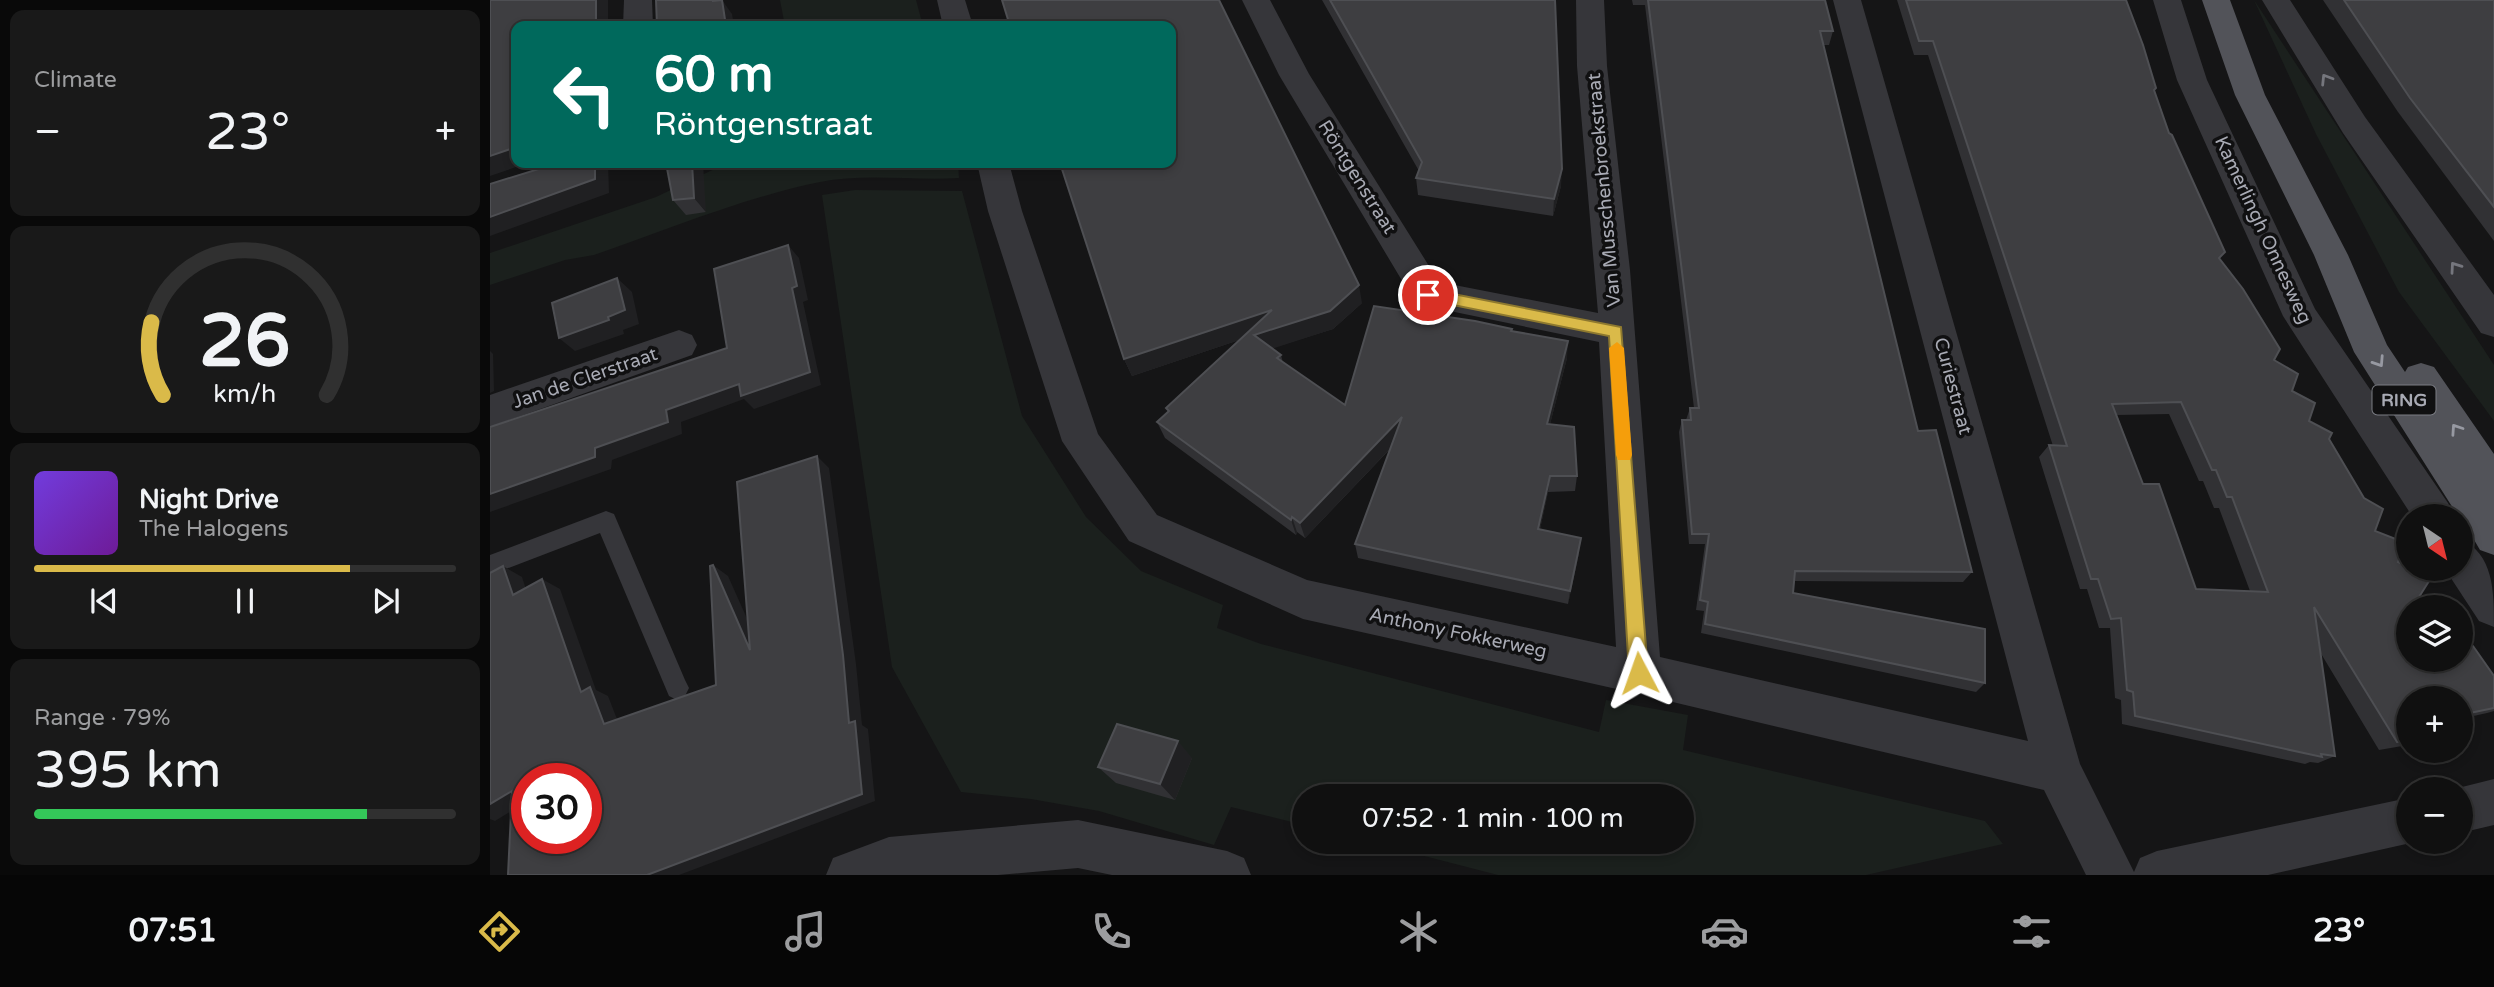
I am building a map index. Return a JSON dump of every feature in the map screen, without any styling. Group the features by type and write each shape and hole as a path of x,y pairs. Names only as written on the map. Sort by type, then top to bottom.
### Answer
{"main road":[{"name":"RING","path":"2216,0 2250,95 2331,255 2372,352 2494,537"},
{"name":"RING","path":"2331,255 2399,346 2494,486"}],"street":[{"path":"638,0 638,21"},
{"path":"951,0 957,21"},
{"name":"Röntgenstraat","path":"1256,0 1294,75 1428,295 1616,331"},
{"name":"Van Musschenbroekstraat","path":"1590,0 1592,66 1613,270 1639,673"},
{"name":"Curiestraat","path":"1847,0 2059,771"},
{"name":"Kamerlingh Onnesweg","path":"2167,0 2192,79 2301,316 2426,504"},
{"path":"2276,0 2354,125 2494,323"},
{"name":"Anthony Fokkerweg","path":"994,168 1005,211 1081,441 1143,528 1303,599 1639,673 2059,771"},
{"name":"Jan de Clerstraat","path":"490,411 679,345"},
{"path":"2473,576 2494,607"},
{"path":"2059,771 2110,875"},
{"path":"2473,807 2494,802"},
{"path":"2157,875 2396,824"},
{"path":"850,875 889,861 1078,844 1227,875"}],"lane":[{"path":"490,565 606,521 677,688"}],"shaded area":[{"path":"780,0 916,0 922,21 784,21"},
{"path":"2254,0 2494,365 2494,421 2399,292 2316,134"},
{"path":"717,168 958,168 959,178 837,179 792,188 735,205 594,255 565,260 490,285 490,253 656,197"},
{"path":"855,190 962,191 1022,416 1086,517 1141,571 1223,605 1217,628 1261,644 1599,732 1606,700 1688,715 1683,750 1985,821 2003,844 1866,875 1498,875 1417,854 1694,854 1694,784 1292,784 1292,822 1231,807 1214,845 1099,811 1031,799 961,792 892,667 822,195"}],"building":[{"path":"490,0 596,0 596,21 511,21 511,149 490,156"},
{"path":"656,0 722,0 725,21 657,21"},
{"path":"1002,0 1219,0 1359,285 1330,311 1254,335 1281,355 1277,358 1345,405 1374,306 1475,321 1512,329 1511,331 1568,341 1547,424 1574,427 1577,476 1550,476 1538,529 1581,538 1570,591 1355,544 1402,417 1300,523 1292,517 1291,520 1157,422 1169,411 1166,408 1272,310 1124,359 1062,168 1176,168 1176,21 1008,21"},
{"path":"1330,0 1555,0 1562,169 1554,199 1416,178 1422,162"},
{"path":"1648,0 1825,0 1833,31 1820,31 1918,431 1936,430 1972,572 1795,571 1793,593 1985,629 1985,683 1705,624 1708,602 1700,600 1709,534 1692,534 1682,420 1691,420 1690,408 1699,408"},
{"path":"1906,0 2126,0 2143,45 2156,88 2154,90 2169,133 2225,252 2219,258 2243,289 2280,349 2274,360 2298,374 2292,391 2315,403 2309,421 2332,433 2329,439 2364,498 2383,509 2375,531 2396,539 2396,581 2429,581 2420,595 2396,595 2396,672 2473,672 2473,646 2494,676 2494,708 2473,712 2473,686 2396,686 2396,740 2314,607 2335,756 2321,754 2322,757 2135,716 2133,692 2127,690 2121,618 2111,619 2098,579 2091,579 2049,445 2067,446 1933,41 1919,41","holes":["2181,402 2212,470 2216,470 2227,497 2232,497 2268,592 2196,589 2159,484 2143,484 2112,404"]},
{"path":"2344,0 2494,0 2494,207 2410,98"},
{"path":"542,168 595,168 595,179 490,217 490,184"},
{"path":"667,168 692,168 694,198 673,200"},
{"path":"788,245 797,286 792,288 810,372 741,396 739,384 666,410 668,422 595,448 595,457 490,494 490,427 727,348 714,269"},
{"path":"617,278 625,310 608,317 609,320 559,338 552,303"},
{"path":"817,456 843,655 849,723 855,721 862,794 647,875 508,875 511,812 511,854 602,854 602,763 511,763 511,792 490,804 490,573 503,566 513,595 542,579 581,692 590,687 604,724 716,685 710,566 713,565 750,650 737,482"},
{"path":"1117,724 1178,741 1160,784 1098,767"}],"slow traffic":[{"path":"1617,348 1624,455"}],"route":[{"path":"1428,295 1616,331 1639,673"}]}
